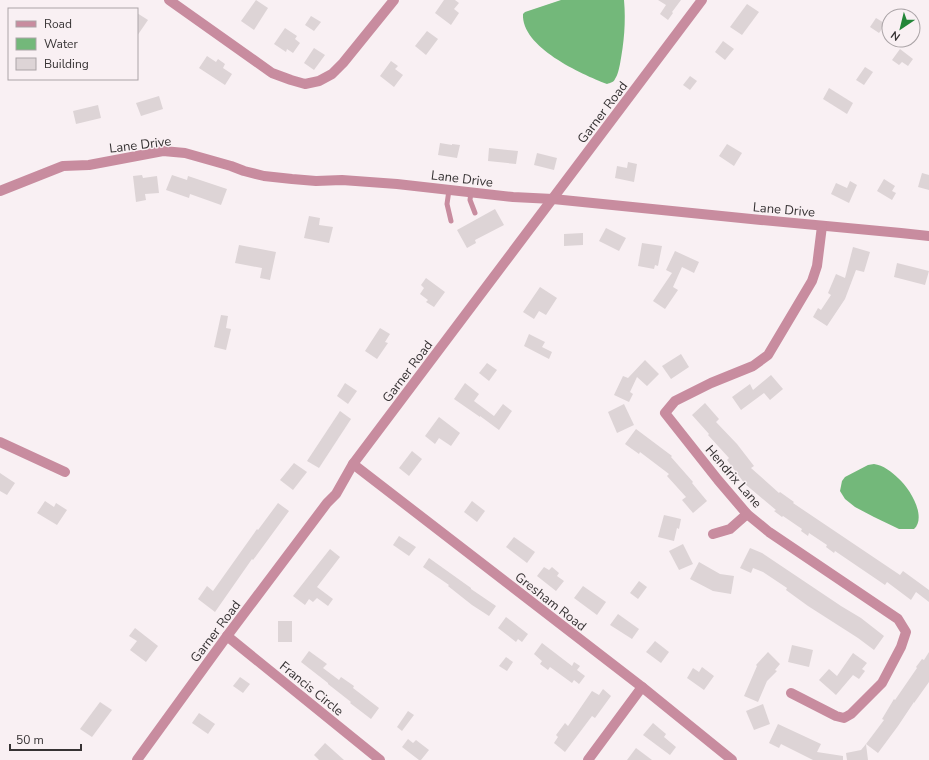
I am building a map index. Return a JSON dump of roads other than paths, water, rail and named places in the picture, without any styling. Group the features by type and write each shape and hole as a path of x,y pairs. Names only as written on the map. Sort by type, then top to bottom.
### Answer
{"street":[{"path":"169,0 272,73 305,84 319,81 332,74 343,63 394,0"},
{"name":"Garner Road","path":"137,760 227,636 322,510 336,494 353,464 702,0"},
{"name":"Lane Drive","path":"0,191 63,166 89,164 163,151 185,153 264,176 316,181 342,180 397,184 514,197 553,199 822,226 901,232 929,236"},
{"name":"Hendrix Lane","path":"791,693 836,716 844,718 851,714 882,683 901,647 906,632 898,619 769,532 747,514 665,413 675,401 710,383 754,366 768,355 812,281 817,266 822,226"},
{"path":"0,442 64,472"},
{"name":"Gresham Road","path":"353,464 642,687 732,760"},
{"path":"713,534 730,529 747,514"},
{"name":"Francis Circle","path":"227,636 380,760"},
{"path":"588,760 642,687"}],"lane":[{"path":"449,190 447,204 451,221"},
{"path":"471,192 470,200 475,212"}],"water":[{"path":"561,0 624,0 625,24 623,48 618,72 613,82 607,84 554,58 532,37 525,26 523,14 525,12"},
{"path":"874,464 884,467 893,473 912,495 919,517 918,524 914,529 899,529 874,517 855,507 845,499 840,491 842,481 845,477 868,465"}]}
